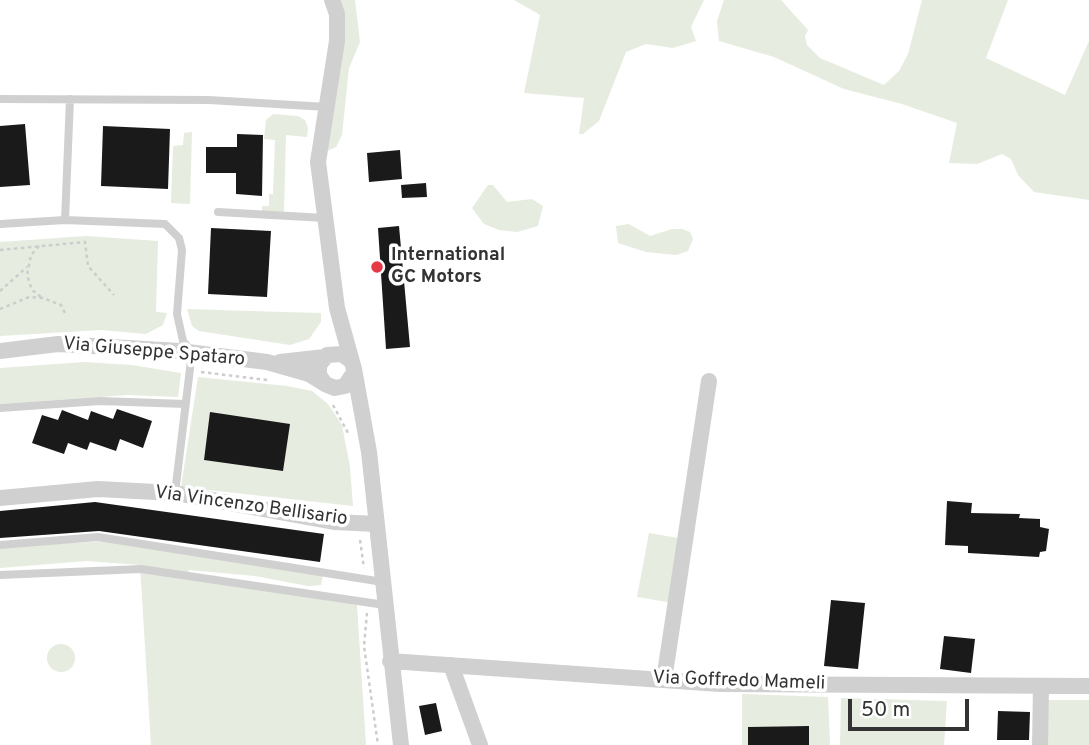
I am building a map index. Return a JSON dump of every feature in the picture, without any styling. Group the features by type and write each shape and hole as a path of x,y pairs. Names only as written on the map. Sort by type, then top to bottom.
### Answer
{"street":[{"path":"332,0 337,14 337,41 318,162 337,309 364,429 401,745"},
{"path":"337,309 326,356 319,370 328,391 352,409 364,429"},
{"name":"Via Giuseppe Spataro","path":"0,351 58,344 192,352 267,362 309,374 328,391"},
{"path":"326,356 342,354 352,367"},
{"name":"Via Giuseppe Spataro","path":"267,362 326,356"},
{"path":"328,391 345,386 352,367"},
{"path":"664,680 709,381"},
{"name":"Via Vincenzo Bellisario","path":"0,498 98,489 175,493 334,522 377,524"},
{"name":"Via Goffredo Mameli","path":"390,661 720,684 1089,686"},
{"path":"451,665 480,745"},
{"path":"1040,745 1041,686"}],"lane":[{"path":"0,99 209,100 327,107"},
{"path":"65,220 70,99"},
{"path":"218,212 325,218"},
{"path":"0,225 65,220 165,224 171,227 182,250 177,314 183,341 192,352 175,493"},
{"path":"0,408 100,401 185,404"},
{"path":"0,545 98,537 383,582"},
{"path":"0,575 141,569 385,605"}],"path":[{"path":"0,250 85,242 88,266 114,295"},
{"path":"0,291 27,267 39,246"},
{"path":"27,267 28,282 43,298"},
{"path":"1,308 29,298 43,298 55,301 66,315"},
{"path":"203,373 274,380"},
{"path":"328,391 343,419 349,439"},
{"path":"361,547 365,579"},
{"path":"368,602 364,646 378,745"}],"shaded area":[{"path":"337,0 355,0 360,42 349,68 342,135 336,147 327,151"},
{"path":"514,0 704,0 691,27 696,41 673,48 646,44 626,52 599,121 583,134 579,134 584,98 524,93 540,15"},
{"path":"724,0 781,0 808,30 805,36 807,45 820,58 884,85 899,71 908,54 922,0 1008,0 986,58 1065,95 1089,41 1089,200 1034,192 1018,175 1011,159 1002,154 977,164 949,163 957,123 902,104 844,89 774,57 719,41 717,21"},
{"path":"273,114 298,116 305,120 308,128 307,137 286,135 284,212 262,211 262,206 269,206 269,194 273,194 275,140 264,139 266,120"},
{"path":"192,132 190,204 171,203 173,146 183,145 184,133"},
{"path":"488,185 493,185 507,202 532,199 543,206 538,226 517,232 499,230 484,224 472,208"},
{"path":"629,224 650,236 672,229 682,229 690,232 693,239 688,251 676,255 646,252 618,243 616,226"},
{"path":"86,236 158,241 156,312 167,313 163,325 146,334 101,330 0,336 0,242"},
{"path":"187,309 321,313 321,322 309,339 290,345 199,331 192,326"},
{"path":"84,362 132,365 181,373 178,397 128,395 0,404 0,368"},
{"path":"198,377 312,391 328,404 342,425 350,467 353,506 181,487"},
{"path":"649,533 684,539 673,603 637,597"},
{"path":"108,541 323,575 321,585 308,586 255,576 189,570 186,577 357,605 366,745 151,745 140,565 87,561 0,568 0,547"},
{"path":"61,644 71,648 75,658 71,668 61,672 51,668 47,658 51,648"},
{"path":"742,694 828,697 830,745 809,745 808,726 749,727 748,745 742,745"},
{"path":"841,698 947,701 944,745 840,745"},
{"path":"1046,700 1089,700 1089,745 1046,745"}],"building":[{"path":"25,124 30,185 0,187 0,126"},
{"path":"103,126 170,129 168,189 101,186"},
{"path":"237,134 263,135 262,196 236,194 236,173 206,173 206,147 237,147"},
{"path":"400,150 402,179 369,182 367,153"},
{"path":"426,183 427,197 402,198 401,185"},
{"path":"399,226 410,347 386,349 378,228"},
{"path":"211,228 271,231 267,297 208,294"},
{"path":"117,409 152,421 143,448 120,439 116,451 90,442 87,450 68,443 64,454 32,443 42,415 58,420 62,410 88,420 91,411 113,419"},
{"path":"210,412 290,424 283,471 204,460"},
{"path":"947,501 972,503 971,513 1020,514 1019,518 1040,519 1040,527 1049,529 1046,551 1040,552 1039,557 968,553 968,546 945,545"},
{"path":"95,502 324,534 320,562 99,531 0,538 0,511"},
{"path":"831,600 865,603 858,669 824,666"},
{"path":"944,636 975,639 971,673 940,669"},
{"path":"436,703 442,731 425,735 419,706"},
{"path":"998,711 1030,712 1029,740 997,740"},
{"path":"809,726 809,745 748,745 748,727"}],"place":[{"name":"International GC Motors","path":"377,267"}]}
